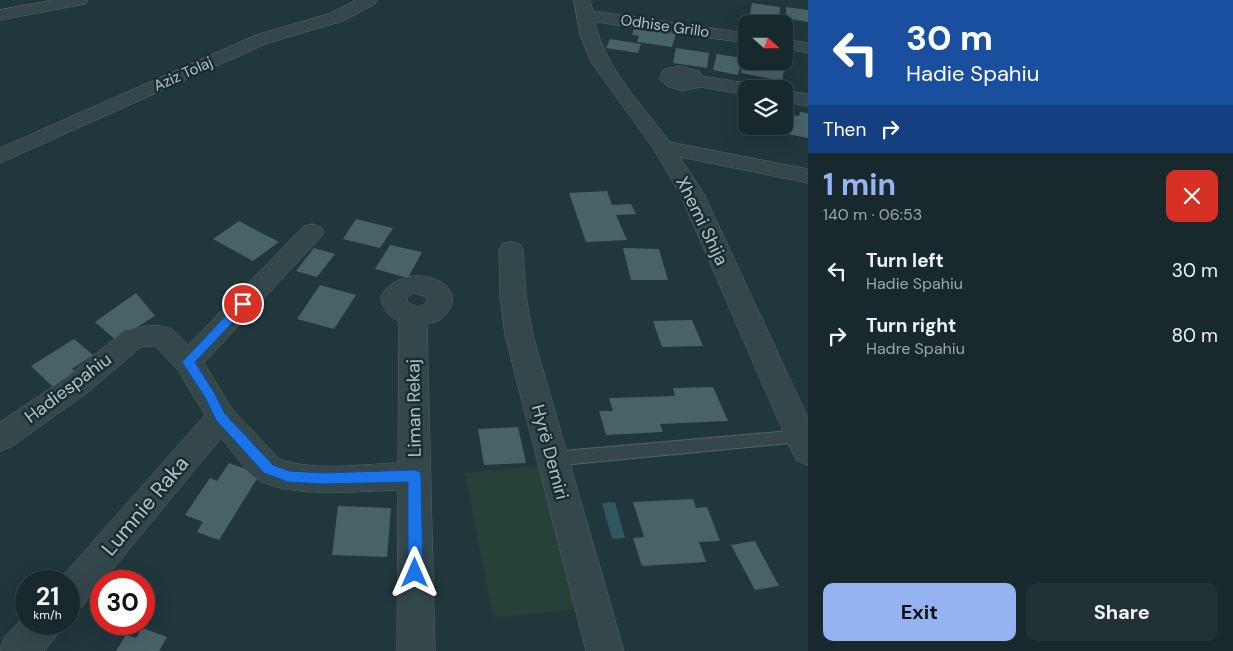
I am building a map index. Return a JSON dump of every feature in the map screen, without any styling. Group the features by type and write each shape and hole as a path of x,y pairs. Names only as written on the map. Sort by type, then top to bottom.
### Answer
{"street":[{"path":"2,15 80,0"},
{"name":"Aziz Tolaj","path":"0,156 262,39 337,17 369,0"},
{"name":"Odhise Grillo","path":"583,7 738,36"},
{"name":"Xhemi Shija","path":"583,7 589,35 600,62 663,146 692,194 804,444"},
{"path":"793,46 808,48"},
{"path":"696,81 738,88"},
{"path":"793,98 808,100"},
{"path":"663,146 808,176"},
{"path":"312,232 188,362 211,397 221,417 268,469 288,476 323,479 415,476"},
{"name":"Hyrë Demiri","path":"511,250 519,335 605,651"},
{"name":"Liman Rekaj","path":"413,316 416,651"},
{"name":"Hadiespahiu","path":"0,438 77,385 134,338 161,336 188,362"},
{"name":"Lumnie Raka","path":"80,582 221,417"},
{"path":"18,651 33,635"}],"lane":[{"path":"552,460 804,444"}],"green space":[{"path":"538,466 576,609 493,618 465,473"}],"water":[{"path":"615,502 625,538 612,539 602,503"}],"building":[{"path":"752,3 780,7 779,15 750,14"},
{"path":"786,7 808,10 808,22 793,19 793,15 786,15"},
{"path":"634,28 676,34 672,47 637,42 639,36 632,35"},
{"path":"610,39 641,44 638,53 606,48"},
{"path":"676,48 709,53 707,68 673,63"},
{"path":"717,54 738,57 738,75 713,70"},
{"path":"742,70 784,70 782,80 741,73"},
{"path":"800,112 808,113 808,138 792,135 793,115 799,116"},
{"path":"607,191 612,205 631,204 636,214 616,215 627,240 586,242 569,193"},
{"path":"356,219 393,228 380,248 343,239"},
{"path":"239,221 279,242 253,261 213,239"},
{"path":"390,245 422,252 408,278 375,269"},
{"path":"314,248 335,254 317,277 296,271"},
{"path":"623,248 659,249 668,280 631,280"},
{"path":"320,285 356,295 334,329 297,319"},
{"path":"136,293 155,316 116,340 95,322"},
{"path":"692,320 703,346 662,347 653,321"},
{"path":"74,339 93,355 72,369 77,373 54,388 31,366"},
{"path":"713,387 728,421 660,424 663,432 606,435 599,411 613,411 609,398 675,396 673,388"},
{"path":"518,427 526,463 484,465 478,429"},
{"path":"229,463 260,474 219,540 197,532 203,522 185,515 210,478 217,481"},
{"path":"693,499 696,508 707,507 720,541 699,542 706,562 642,566 633,538 644,537 633,502"},
{"path":"338,506 391,508 387,557 332,555"},
{"path":"755,541 779,586 755,590 731,545"},
{"path":"155,633 167,637 159,651 116,651 126,635 136,638 138,635 155,635"}],"route":[{"path":"243,304 188,362 211,397 221,417 268,469 288,476 323,479 415,476 415,573"}]}
